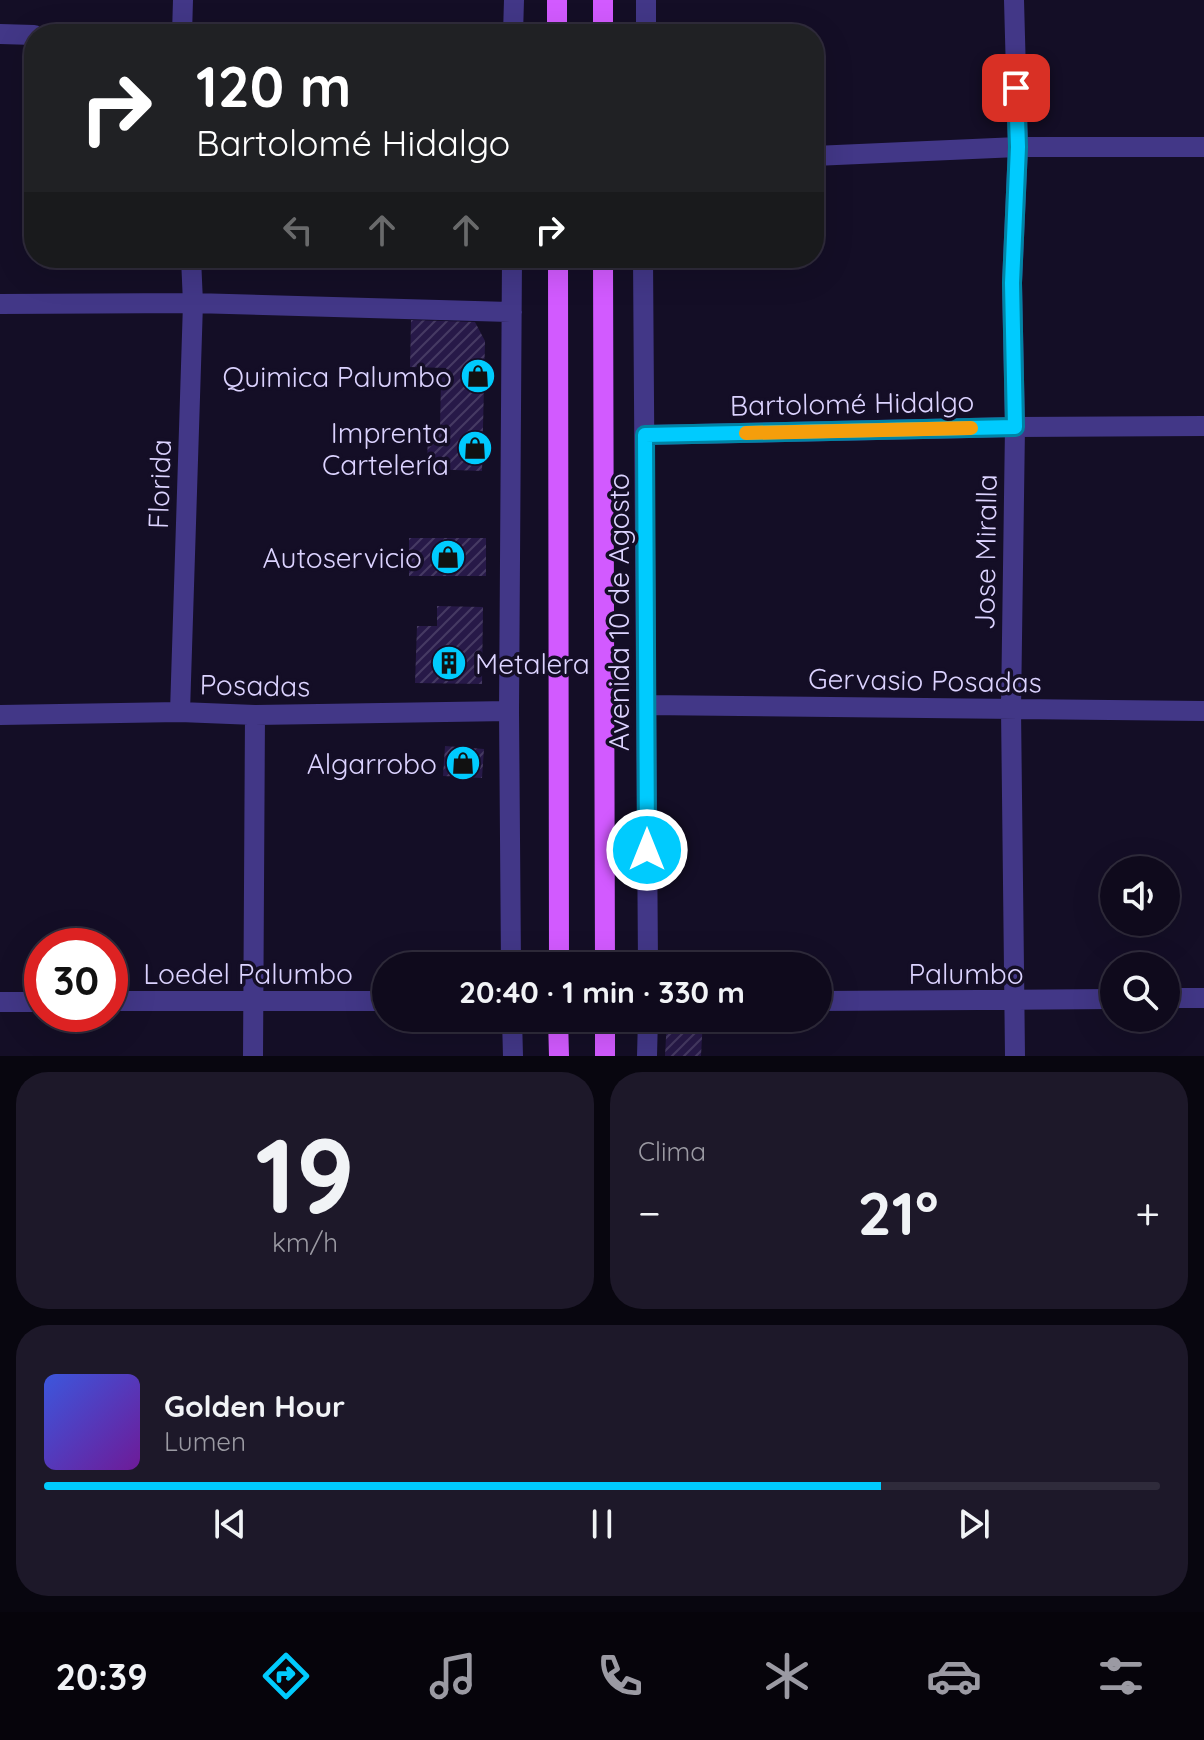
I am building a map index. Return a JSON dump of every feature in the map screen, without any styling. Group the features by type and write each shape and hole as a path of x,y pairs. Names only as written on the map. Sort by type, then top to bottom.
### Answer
{"main road":[{"path":"557,0 557,24"},
{"path":"603,0 603,24"},
{"path":"558,268 559,952"},
{"path":"603,268 605,952"},
{"path":"558,1032 559,1056"},
{"path":"605,1032 605,1056"}],"street":[{"path":"182,24 183,0"},
{"path":"513,24 514,0"},
{"path":"646,0 646,24"},
{"name":"Jose Miralla","path":"1014,0 1018,147 1012,283 1015,427 1011,709 1015,1056"},
{"path":"0,34 24,35"},
{"path":"824,156 1018,147 1204,147"},
{"name":"Florida","path":"180,712 193,303 191,268"},
{"path":"511,952 512,268"},
{"name":"Avenida 10 de Agosto","path":"643,268 648,952"},
{"path":"0,304 193,303 512,312"},
{"name":"Bartolomé Hidalgo","path":"645,435 1204,426"},
{"name":"Gervasio Posadas","path":"646,705 1204,711"},
{"name":"Posadas","path":"0,715 509,711"},
{"path":"253,1056 255,715"},
{"path":"1180,998 1204,998"},
{"name":"Palumbo","path":"832,1001 1100,999"},
{"name":"Loedel Palumbo","path":"128,1001 372,1001"},
{"path":"0,1002 24,1002"},
{"path":"512,1032 513,1056"},
{"path":"647,1056 648,1032"}],"building":[{"path":"411,320 475,322 485,341 482,471 427,469 428,426 440,427 441,378 447,375 446,368 410,367"},
{"name":"Autoservicio","path":"409,538 486,538 486,576 409,576"},
{"path":"437,606 483,607 482,684 415,683 417,626 437,626"},
{"name":"Algarrobo","path":"445,746 484,749 482,778 443,776"},
{"path":"666,1032 702,1032 701,1056 665,1056"}],"slow traffic":[{"path":"746,433 971,428"}],"place":[{"name":"Quimica Palumbo","path":"478,376"},
{"name":"Imprenta Cartelería","path":"475,448"},
{"name":"Autoservicio","path":"448,557"},
{"name":"Metalera","path":"449,663"},
{"name":"Algarrobo","path":"463,763"}],"route":[{"path":"647,850 645,435 1015,427 1012,283 1018,147 1016,88"}]}
